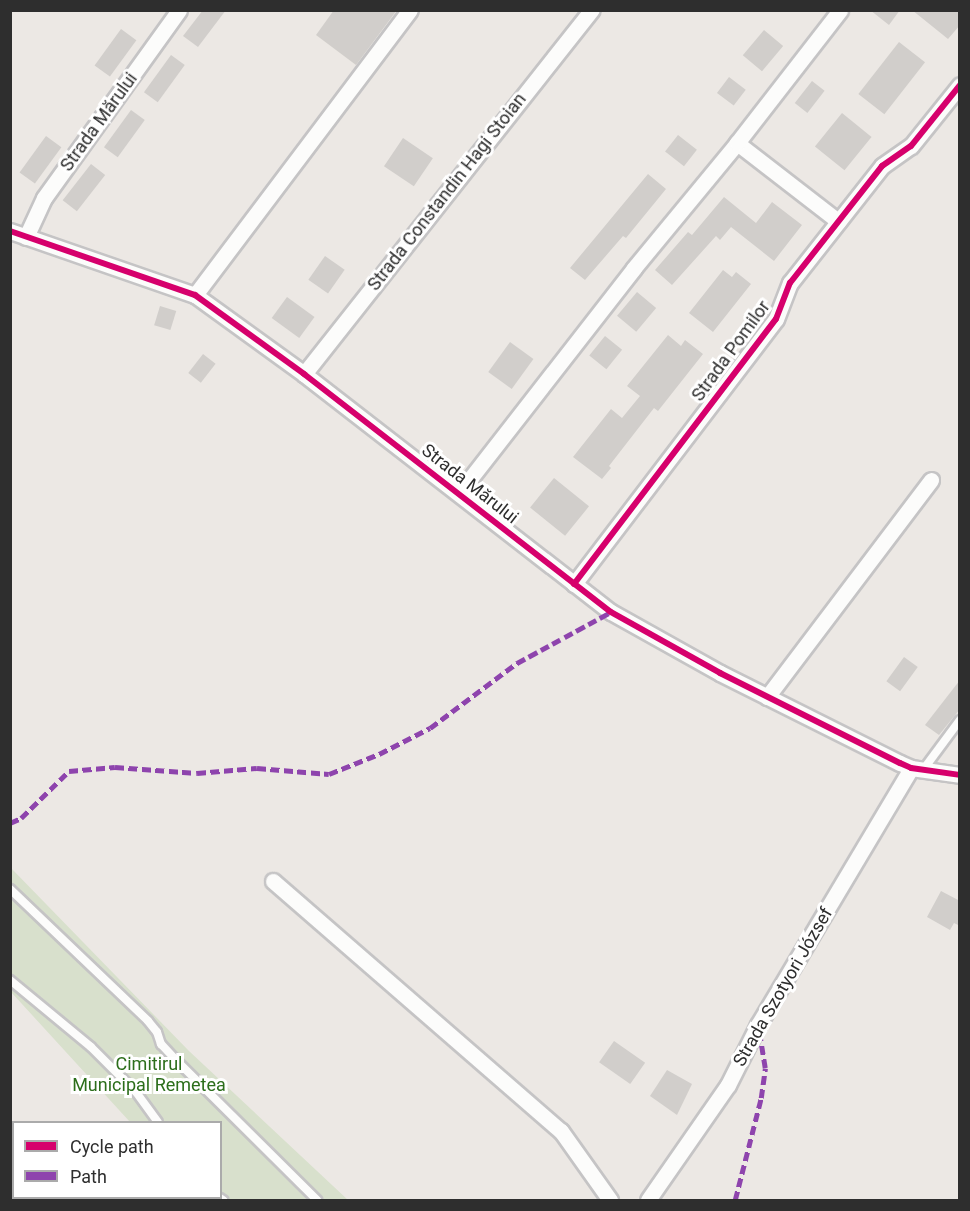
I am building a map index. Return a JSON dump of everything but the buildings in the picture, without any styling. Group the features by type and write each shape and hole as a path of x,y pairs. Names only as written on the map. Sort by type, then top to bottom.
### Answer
{"street":[{"name":"Strada Mărului","path":"26,237 44,198 179,10"},
{"path":"195,295 410,10"},
{"name":"Strada Constandin Hagi Stoian","path":"304,374 591,10"},
{"path":"459,494 634,268 737,143 840,10"},
{"name":"Strada Pomilor","path":"574,585 776,319 790,283 882,166 911,146 960,85"},
{"path":"737,143 838,221"},
{"name":"Strada Mărului","path":"10,231 195,295 304,374 611,612 767,697 917,769"},
{"path":"767,697 931,480"},
{"path":"917,769 960,775"},
{"name":"Strada Szotyori József","path":"648,1200 728,1084 758,1026 917,769"},
{"path":"273,881 561,1131 576,1156 610,1200"}],"lane":[{"path":"917,769 960,720"},
{"path":"10,889 148,1021 168,1051 317,1200"},
{"path":"10,980 106,1062 136,1092 157,1121"}],"green space":[{"name":"Cimitirul Municipal Remetea","path":"11,868 189,1051 348,1200 126,1200 222,1199 222,1121 129,1121 11,992"}],"marked path":[{"path":"10,823 21,818 69,771 115,767 197,773 257,768 329,774 379,754 430,728 517,663 611,612"},
{"path":"735,1200 761,1098 765,1068 758,1025"}],"cycle path":[{"path":"574,584 776,319 790,283 882,166 911,146 960,85"},
{"path":"10,231 195,295 304,374 611,612 720,673 900,763 911,768 960,775"}]}
